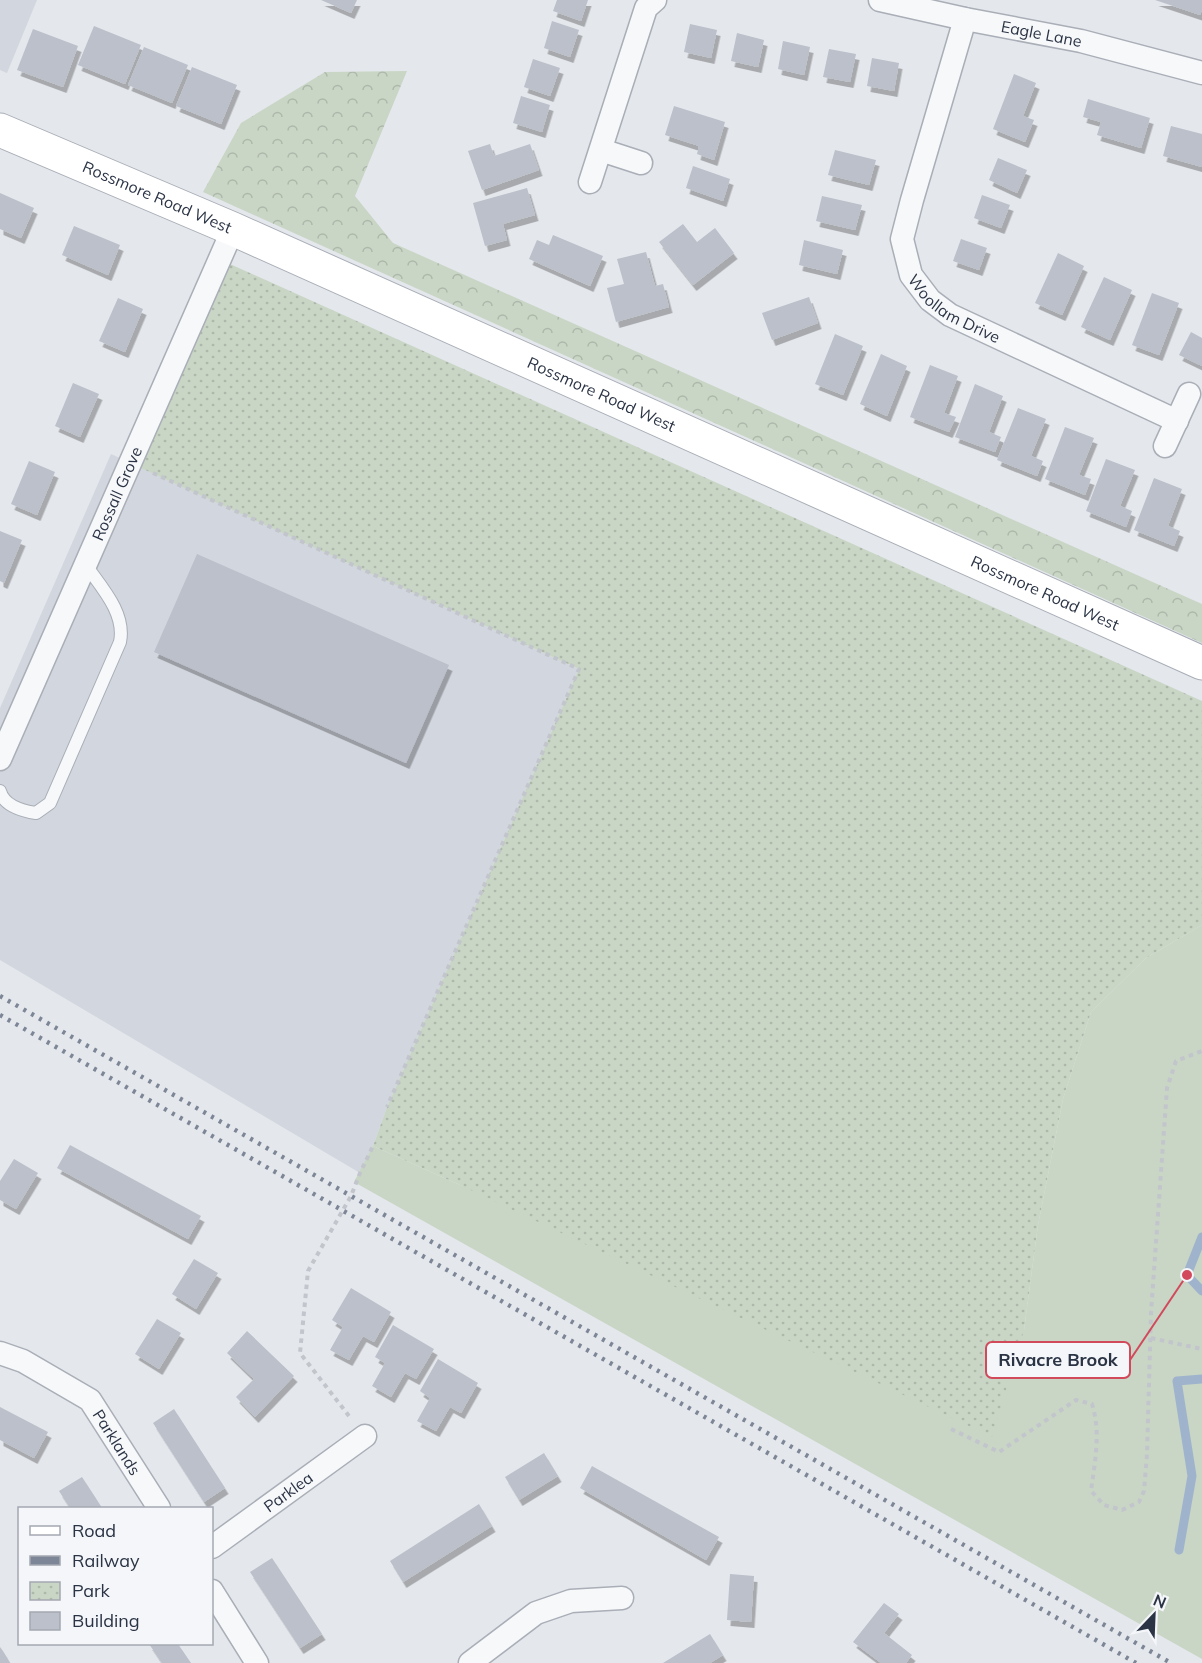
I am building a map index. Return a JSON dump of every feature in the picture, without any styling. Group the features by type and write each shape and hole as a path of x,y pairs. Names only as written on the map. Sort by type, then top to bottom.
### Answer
{"main road":[{"name":"Rossmore Road West","path":"0,130 233,229 1202,663"}],"street":[{"path":"590,182 646,8 656,0"},
{"name":"Eagle Lane","path":"880,0 1081,41 1202,73"},
{"name":"Woollam Drive","path":"965,19 902,239 912,275 930,300 950,315 1177,421"},
{"path":"600,150 641,163"},
{"name":"Rossall Grove","path":"0,759 233,229"},
{"path":"1165,446 1190,394"},
{"name":"Parklands","path":"0,1353 24,1361 90,1400 158,1507"},
{"name":"Parklea","path":"213,1546 364,1436"},
{"path":"213,1593 256,1663"},
{"path":"470,1663 536,1613 571,1600 622,1598"}],"lane":[{"path":"0,791 1,796 12,806 25,811 36,813 50,803 120,642 122,631 120,618 85,564"}],"path":[{"path":"130,463 579,669 387,1107"},
{"path":"951,1429 999,1452 1076,1400 1092,1404 1098,1439 1091,1491 1104,1505 1122,1510 1139,1502 1144,1491 1148,1454 1151,1338 1167,1088 1176,1061 1202,1051"},
{"path":"364,1436 300,1353 308,1271 351,1196 373,1146"},
{"path":"1151,1338 1202,1348"}],"shaded area":[{"path":"0,0 37,0 7,73 0,70"},
{"path":"111,454 579,669 360,1173 0,960 0,708"}],"green space":[{"path":"407,71 355,196 393,243 1202,604 1202,643 203,192 241,123 325,72"},
{"path":"221,260 1202,701 1202,925 1146,958 1091,1012 1063,1099 1038,1225 1024,1330 992,1437 373,1146 387,1107 579,669 130,463"},
{"path":"1202,925 1202,1659 354,1182 373,1146 460,1185 1024,1330 1038,1225 1063,1099 1091,1012 1146,958"}],"building":[{"path":"321,0 357,0 351,13"},
{"path":"557,0 588,0 581,21 553,11"},
{"path":"1155,0 1202,0 1202,10 1200,15"},
{"path":"552,21 579,30 570,57 544,48"},
{"path":"690,24 717,30 711,58 684,52"},
{"path":"94,26 141,45 125,84 78,65"},
{"path":"33,29 78,46 63,87 17,70"},
{"path":"737,33 764,40 758,67 731,61"},
{"path":"783,41 810,47 804,75 778,69"},
{"path":"144,47 188,65 172,103 128,85"},
{"path":"829,49 856,54 850,82 823,77"},
{"path":"872,58 899,63 894,91 867,86"},
{"path":"533,59 560,68 550,96 524,87"},
{"path":"192,67 237,85 221,124 176,106"},
{"path":"1014,74 1036,83 1023,116 1034,120 1025,142 993,129"},
{"path":"521,96 550,105 542,132 513,123"},
{"path":"1088,99 1150,118 1141,148 1097,135 1101,122 1083,117"},
{"path":"674,106 725,122 714,160 697,154 699,146 665,135"},
{"path":"1171,126 1202,134 1202,167 1163,156"},
{"path":"490,144 494,156 530,144 539,170 482,190 468,151"},
{"path":"835,150 876,160 869,185 828,175"},
{"path":"998,158 1027,170 1017,193 989,180"},
{"path":"693,166 730,179 723,201 686,188"},
{"path":"527,188 535,215 503,224 507,240 485,246 473,203"},
{"path":"0,193 34,208 21,238 0,229"},
{"path":"982,195 1010,205 1001,228 974,218"},
{"path":"822,196 862,205 855,230 816,221"},
{"path":"683,224 697,242 715,228 734,253 693,285 659,242"},
{"path":"74,226 120,245 108,275 62,255"},
{"path":"553,235 603,256 590,286 529,259 537,240 549,245"},
{"path":"961,239 987,248 979,270 953,261"},
{"path":"804,240 843,250 837,274 799,265"},
{"path":"646,252 655,286 663,284 669,307 616,322 607,288 624,284 617,259"},
{"path":"1058,253 1084,266 1062,315 1035,303"},
{"path":"1104,277 1132,290 1110,340 1081,327"},
{"path":"1152,293 1179,303 1159,355 1132,345"},
{"path":"809,297 818,323 772,340 762,313"},
{"path":"118,298 143,309 125,352 99,341"},
{"path":"1191,332 1202,338 1202,366 1179,355"},
{"path":"835,334 863,346 843,395 815,384"},
{"path":"881,354 907,366 887,416 860,404"},
{"path":"930,365 958,376 944,413 956,417 949,432 910,417"},
{"path":"73,383 99,394 80,437 55,426"},
{"path":"975,384 1003,396 989,432 1001,437 995,452 955,437"},
{"path":"1018,408 1046,419 1031,456 1043,461 1037,476 997,460"},
{"path":"1065,427 1094,438 1079,475 1091,479 1085,495 1045,479"},
{"path":"1106,459 1135,470 1120,506 1132,511 1126,527 1086,511"},
{"path":"29,461 55,472 37,515 11,504"},
{"path":"1154,478 1182,489 1168,526 1180,531 1174,546 1134,530"},
{"path":"0,531 22,540 4,583 0,581"},
{"path":"197,554 449,665 406,763 154,652"},
{"path":"70,1145 201,1216 188,1239 57,1168"},
{"path":"14,1159 38,1173 16,1209 0,1200 0,1181"},
{"path":"194,1259 218,1273 196,1309 172,1294"},
{"path":"351,1288 391,1312 374,1342 363,1336 349,1360 330,1350 343,1327 332,1320"},
{"path":"157,1319 181,1333 159,1369 135,1354"},
{"path":"393,1325 434,1349 416,1379 405,1373 391,1397 372,1386 385,1363 375,1357"},
{"path":"247,1331 294,1376 255,1417 236,1397 254,1379 227,1353"},
{"path":"438,1359 478,1383 461,1413 450,1407 436,1431 417,1421 430,1398 420,1391"},
{"path":"0,1407 48,1432 34,1458 0,1440"},
{"path":"174,1409 225,1488 204,1502 153,1423"},
{"path":"544,1453 558,1476 519,1500 505,1477"},
{"path":"592,1466 719,1537 706,1560 580,1488"},
{"path":"82,1477 101,1507 69,1507 59,1491"},
{"path":"479,1504 492,1526 403,1582 390,1561"},
{"path":"272,1558 322,1634 300,1648 250,1572"},
{"path":"730,1574 754,1576 751,1622 727,1620"},
{"path":"884,1603 899,1614 884,1633 912,1655 906,1663 881,1663 853,1642"},
{"path":"710,1634 723,1655 710,1663 663,1663"},
{"path":"150,1645 179,1645 191,1663 162,1663"},
{"path":"0,1647 3,1651 10,1663 0,1663"}],"waterway":[{"path":"1202,1237 1187,1275 1202,1291"},
{"path":"1179,1550 1192,1476 1177,1381 1202,1379"}],"railway":[{"path":"0,996 1171,1663"},
{"path":"0,1015 1136,1663"}],"place":[{"name":"Rivacre Brook","path":"1187,1275"}]}
